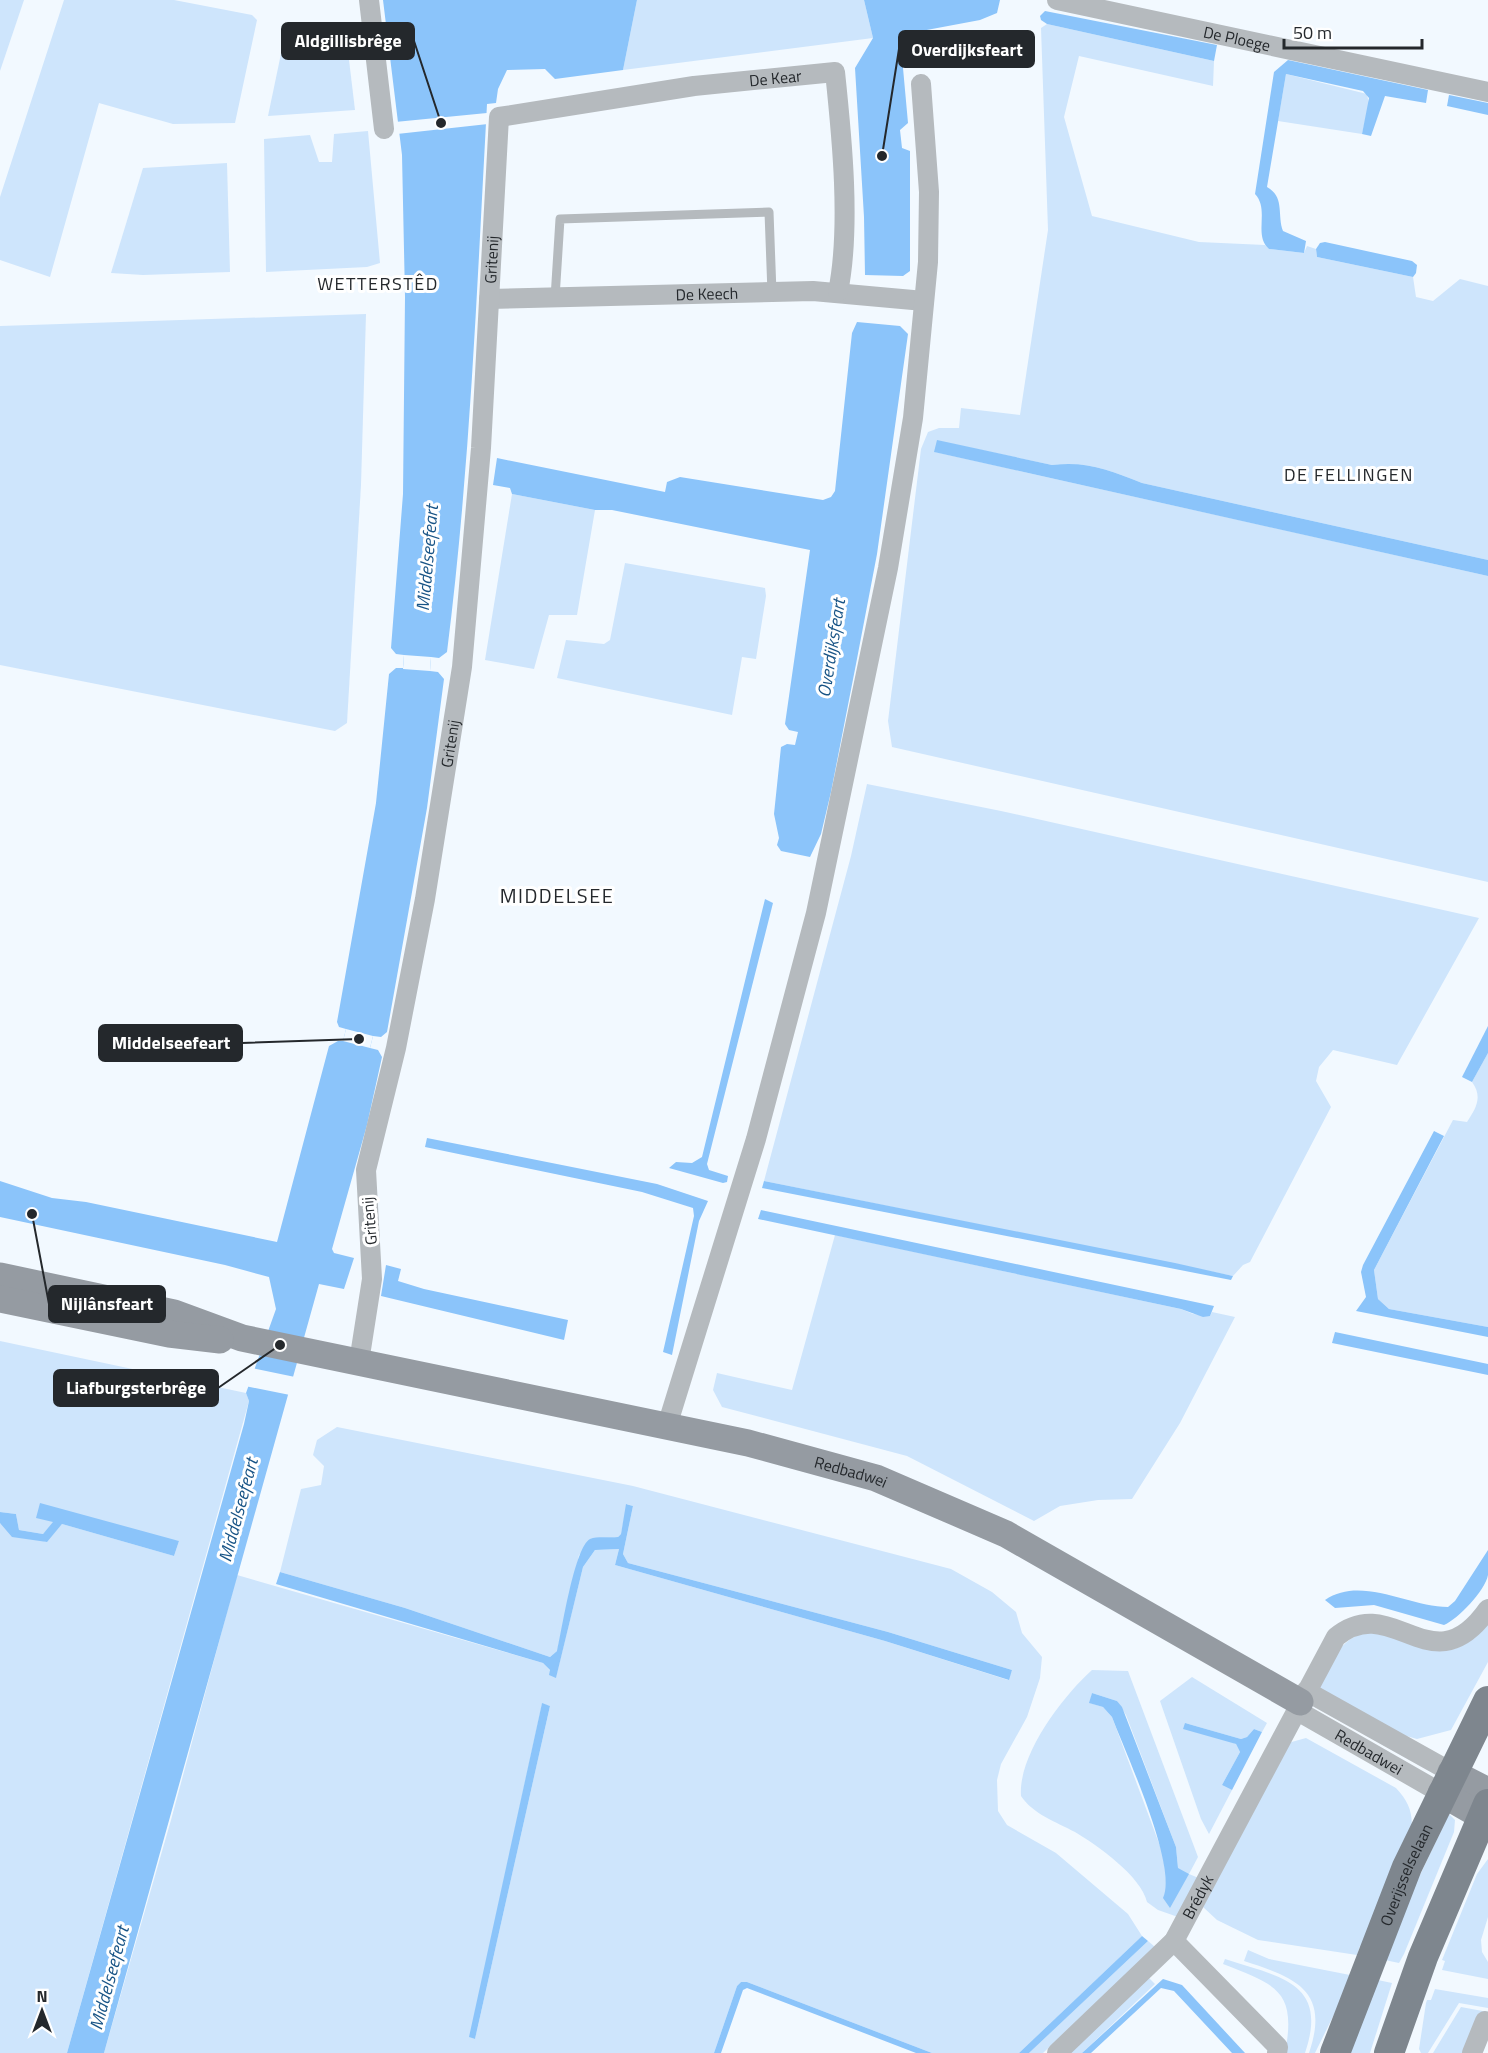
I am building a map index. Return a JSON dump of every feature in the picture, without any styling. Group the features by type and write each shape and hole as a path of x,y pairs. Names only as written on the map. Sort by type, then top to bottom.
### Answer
{"main road":[{"name":"Overijsselselaan","path":"1335,2053 1373,1949 1446,1782 1488,1701"},
{"path":"1389,2053 1423,1957 1486,1808"}],"street":[{"path":"369,0 384,129"},
{"name":"De Ploege","path":"1057,0 1488,93"},
{"name":"De Kear","path":"499,117 694,86 835,72 842,138 843,247 838,292"},
{"path":"667,1426 756,1139 816,913 888,568 913,418 928,262 929,192 921,84"},
{"name":"Gritenij","path":"358,1362 372,1279 367,1160 396,1048 420,922 462,667 481,448 499,117"},
{"name":"De Keech","path":"489,299 838,292 924,301"},
{"path":"0,1276 174,1313 242,1338"},
{"path":"0,1299 169,1334 216,1340 242,1338"},
{"name":"Redbadwei","path":"242,1338 748,1443 841,1467 956,1511 1026,1545 1446,1782"},
{"name":"Brédyk","path":"1058,2053 1174,1941 1336,1637 1347,1628 1361,1623 1377,1624 1435,1641 1452,1642 1465,1636 1488,1609"},
{"path":"1446,1782 1486,1808"},
{"path":"1174,1941 1278,2047 1277,2053"},
{"path":"1472,2053 1485,2021"}],"lane":[{"path":"555,298 560,219 768,212 772,292"}],"shaded area":[{"path":"0,0 24,0 0,71"},
{"path":"64,0 174,0 252,15 257,20 235,123 173,124 99,103 50,277 0,260 0,197"},
{"path":"637,0 864,0 873,38 623,70"},
{"path":"1047,24 1214,61 1213,86 1079,56 1064,117 1092,216 1199,242 1265,245 1269,249 1304,253 1307,246 1316,249 1317,257 1413,277 1416,297 1433,301 1460,279 1488,286 1488,560 1142,483 1088,466 1052,465 938,441 935,452 1488,576 1488,882 892,747 888,721 921,449 928,432 939,428 959,428 961,408 1020,415 1048,230 1041,28"},
{"path":"287,25 346,35 355,110 268,116"},
{"path":"1286,74 1367,94 1369,104 1362,134 1278,121"},
{"path":"368,131 380,263 367,267 266,272 264,139 310,135 319,162 332,162 334,134"},
{"path":"227,163 230,272 143,275 111,273 143,168"},
{"path":"366,314 361,485 347,723 335,731 0,665 0,326"},
{"path":"512,494 595,510 577,615 549,615 534,669 485,660"},
{"path":"625,563 765,588 766,596 756,659 742,657 732,715 557,678 566,640 604,644 610,640"},
{"path":"867,784 1001,811 1479,918 1397,1065 1333,1050 1319,1067 1316,1081 1331,1107 1250,1262 1243,1265 1233,1276 764,1181 851,856"},
{"path":"1488,1053 1488,1327 1389,1309 1378,1299 1374,1270 1453,1120 1467,1122 1473,1112 1478,1098 1472,1082"},
{"path":"835,1235 1181,1309 1193,1314 1210,1316 1212,1312 1235,1317 1180,1423 1132,1499 1098,1500 1060,1506 1034,1521 907,1456 722,1407 713,1390 717,1373 792,1390"},
{"path":"0,1341 246,1393 249,1401 67,2053 0,2053 0,1523 46,1542 62,1524 174,1556 179,1541 54,1522 43,1534 19,1530 16,1514 0,1512"},
{"path":"337,1427 633,1486 951,1569 992,1592 1016,1612 1022,1633 1042,1657 1040,1678 1027,1717 1001,1764 997,1780 998,1811 1007,1825 1056,1853 1128,1914 1142,1936 1019,2053 932,2053 747,1982 741,1982 737,1986 714,2053 104,2053 171,1820 237,1575 543,1663 556,1677 583,1567 595,1550 619,1549 615,1565 885,1641 1008,1680 1012,1670 888,1632 628,1563 623,1554 633,1506 627,1504 621,1534 618,1537 597,1538 579,1555 557,1651 550,1657 405,1608 280,1572 301,1489 321,1485 324,1466 313,1455 317,1440","holes":["542,1704 550,1706 475,2039 470,2037"]},
{"path":"1488,1620 1488,1662 1451,1730 1417,1739 1389,1731 1316,1691 1337,1653 1356,1636 1373,1632 1389,1634 1437,1650 1454,1649 1470,1640"},
{"path":"1092,1670 1128,1671 1198,1857 1189,1874 1201,1879 1178,1917 1158,1910 1147,1902 1136,1882 1117,1862 1075,1832 1038,1813 1021,1796 1022,1780 1034,1745 1056,1711","holes":["1092,1693 1117,1701 1126,1715 1176,1847 1178,1868 1167,1890 1163,1854 1112,1717 1103,1707 1090,1703"]},
{"path":"1192,1677 1267,1723 1262,1732 1254,1729 1247,1737 1241,1739 1185,1723 1236,1744 1240,1752 1222,1785 1232,1790 1209,1834 1201,1819 1160,1701"},
{"path":"1306,1738 1396,1788 1407,1803 1411,1814 1411,1834 1363,1947 1360,1946 1357,1955 1258,1940 1217,1920 1203,1907 1288,1743"},
{"path":"1449,1814 1455,1820 1454,1832 1404,1954 1399,1963 1380,1959"},
{"path":"1488,1859 1488,1917 1481,1940 1482,1952 1488,1962 1488,1979 1442,1970 1445,1961 1442,1960 1477,1874"},
{"path":"1148,1941 1155,1947 1043,2053 1029,2053"},
{"path":"1248,1950 1269,1959 1350,1975 1346,1990 1315,2053 1309,2053 1315,2015 1312,2001 1293,1981 1244,1961"},
{"path":"1225,1959 1281,1978 1295,1986 1305,1997 1310,2011 1311,2029 1305,2053 1285,2053 1288,2015 1285,2003 1278,1993 1257,1978 1223,1964"},
{"path":"1148,1977 1155,1984 1082,2053 1069,2053"},
{"path":"1373,1979 1392,1983 1370,2053 1345,2053"},
{"path":"1435,1989 1488,1998 1488,2008 1459,2003 1428,2053 1421,2053 1419,2049 1426,2003 1427,2000 1431,2000"},
{"path":"1461,2007 1488,2012 1478,2014 1463,2053 1433,2053"}],"water":[{"path":"383,0 637,0 623,70 555,79 545,69 507,70 498,89 496,103 487,104 472,378 455,584 447,652 439,658 431,657 430,671 438,672 444,679 427,808 387,1032 381,1037 373,1036 370,1048 378,1050 382,1057 367,1125 332,1249 334,1253 354,1258 344,1289 319,1284 104,2053 67,2053 244,1424 249,1401 246,1393 276,1309 269,1277 225,1265 0,1217 0,1181 52,1198 86,1202 277,1242 329,1046 343,1041 346,1029 339,1027 337,1022 376,803 389,674 396,668 403,668 404,655 396,654 391,648 403,494 405,297 402,155"},
{"path":"864,0 1000,0 997,13 980,20 900,35 908,123 900,130 902,148 910,151 910,271 903,276 865,275 855,68 873,38"},
{"path":"1045,11 1217,45 1214,61 1047,24 1041,20 1040,16"},
{"path":"1288,60 1428,90 1426,103 1385,96 1371,136 1362,134 1369,98 1363,91 1286,74 1267,187 1273,191 1278,201 1283,231 1306,241 1304,253 1269,249 1264,243 1261,230 1261,207 1255,194 1274,72"},
{"path":"1449,95 1488,103 1488,115 1447,106"},
{"path":"1325,242 1412,261 1417,265 1416,273 1413,277 1317,257 1316,249 1320,243"},
{"path":"857,322 900,326 908,334 877,554 831,792 821,834 810,857 781,851 777,845 779,838 774,814 781,747 787,744 795,745 798,732 789,730 785,724 810,550 612,510 595,510 512,494 510,488 493,485 497,458 665,492 667,482 680,477 823,500 831,497 835,491 852,333"},
{"path":"937,440 1052,465 1077,464 1098,468 1142,483 1488,560 1488,576 934,452"},
{"path":"765,899 773,903 707,1164 709,1170 728,1176 727,1182 723,1183 669,1168 676,1162 692,1163 702,1157"},
{"path":"1488,1026 1488,1053 1472,1082 1462,1077"},
{"path":"1434,1131 1444,1136 1374,1270 1378,1299 1389,1309 1488,1327 1488,1337 1356,1311 1366,1297 1361,1272 1363,1265"},
{"path":"427,1138 657,1184 708,1201 699,1221 672,1355 663,1352 694,1216 693,1208 642,1192 425,1147"},
{"path":"764,1181 1233,1276 1231,1280 762,1188"},
{"path":"761,1210 1214,1306 1210,1316 1203,1317 1181,1309 758,1219"},
{"path":"386,1265 401,1269 398,1281 424,1289 568,1320 564,1340 381,1296"},
{"path":"1335,1332 1488,1364 1488,1375 1332,1343"},
{"path":"40,1503 179,1541 174,1556 62,1524 47,1542 12,1537 0,1523 0,1512 16,1514 19,1530 43,1534 53,1522 36,1518"},
{"path":"626,1504 633,1506 623,1554 628,1563 888,1632 1012,1670 1009,1680 885,1641 615,1565 619,1549 595,1550 583,1567 556,1678 549,1675 550,1670 543,1663 276,1584 280,1572 405,1608 550,1657 557,1651 574,1573 584,1546 593,1538 618,1537 621,1534"},
{"path":"1488,1550 1488,1575 1482,1589 1463,1611 1444,1625 1374,1605 1335,1608 1325,1600 1339,1593 1369,1591 1433,1606 1448,1607 1455,1601"},
{"path":"1092,1693 1117,1701 1122,1707 1176,1847 1178,1868 1189,1874 1170,1908 1163,1898 1166,1883 1163,1861 1148,1809 1112,1717 1103,1707 1089,1703"},
{"path":"542,1703 550,1706 475,2039 469,2037"},
{"path":"1185,1723 1241,1739 1247,1737 1254,1729 1262,1732 1232,1790 1222,1785 1240,1752 1236,1744 1183,1729"},
{"path":"1142,1936 1148,1941 1029,2053 1019,2053"},
{"path":"1163,1979 1182,1985 1245,2053 1232,2053 1174,1991 1161,1988 1091,2053 1082,2053"},
{"path":"741,1982 747,1982 932,2053 916,2053 747,1988 743,1990 721,2053 714,2053 737,1986"}],"pier":[{"path":"487,113 488,124 397,134 395,122"},
{"path":"404,655 431,657 430,671 403,669"},
{"path":"346,1029 373,1036 370,1048 343,1041"},
{"path":"252,1368 295,1377 290,1395 245,1386"}],"place":[{"name":"Aldgillisbrêge","path":"441,123"},
{"name":"Overdijksfeart","path":"882,156"},
{"name":"Middelseefeart","path":"359,1039"},
{"name":"Nijlânsfeart","path":"32,1214"},
{"name":"Liafburgsterbrêge","path":"280,1345"}],"district":[{"name":"WETTERSTÊD","path":"378,283"},
{"name":"DE FELLINGEN","path":"1349,474"},
{"name":"MIDDELSEE","path":"557,895"}]}
